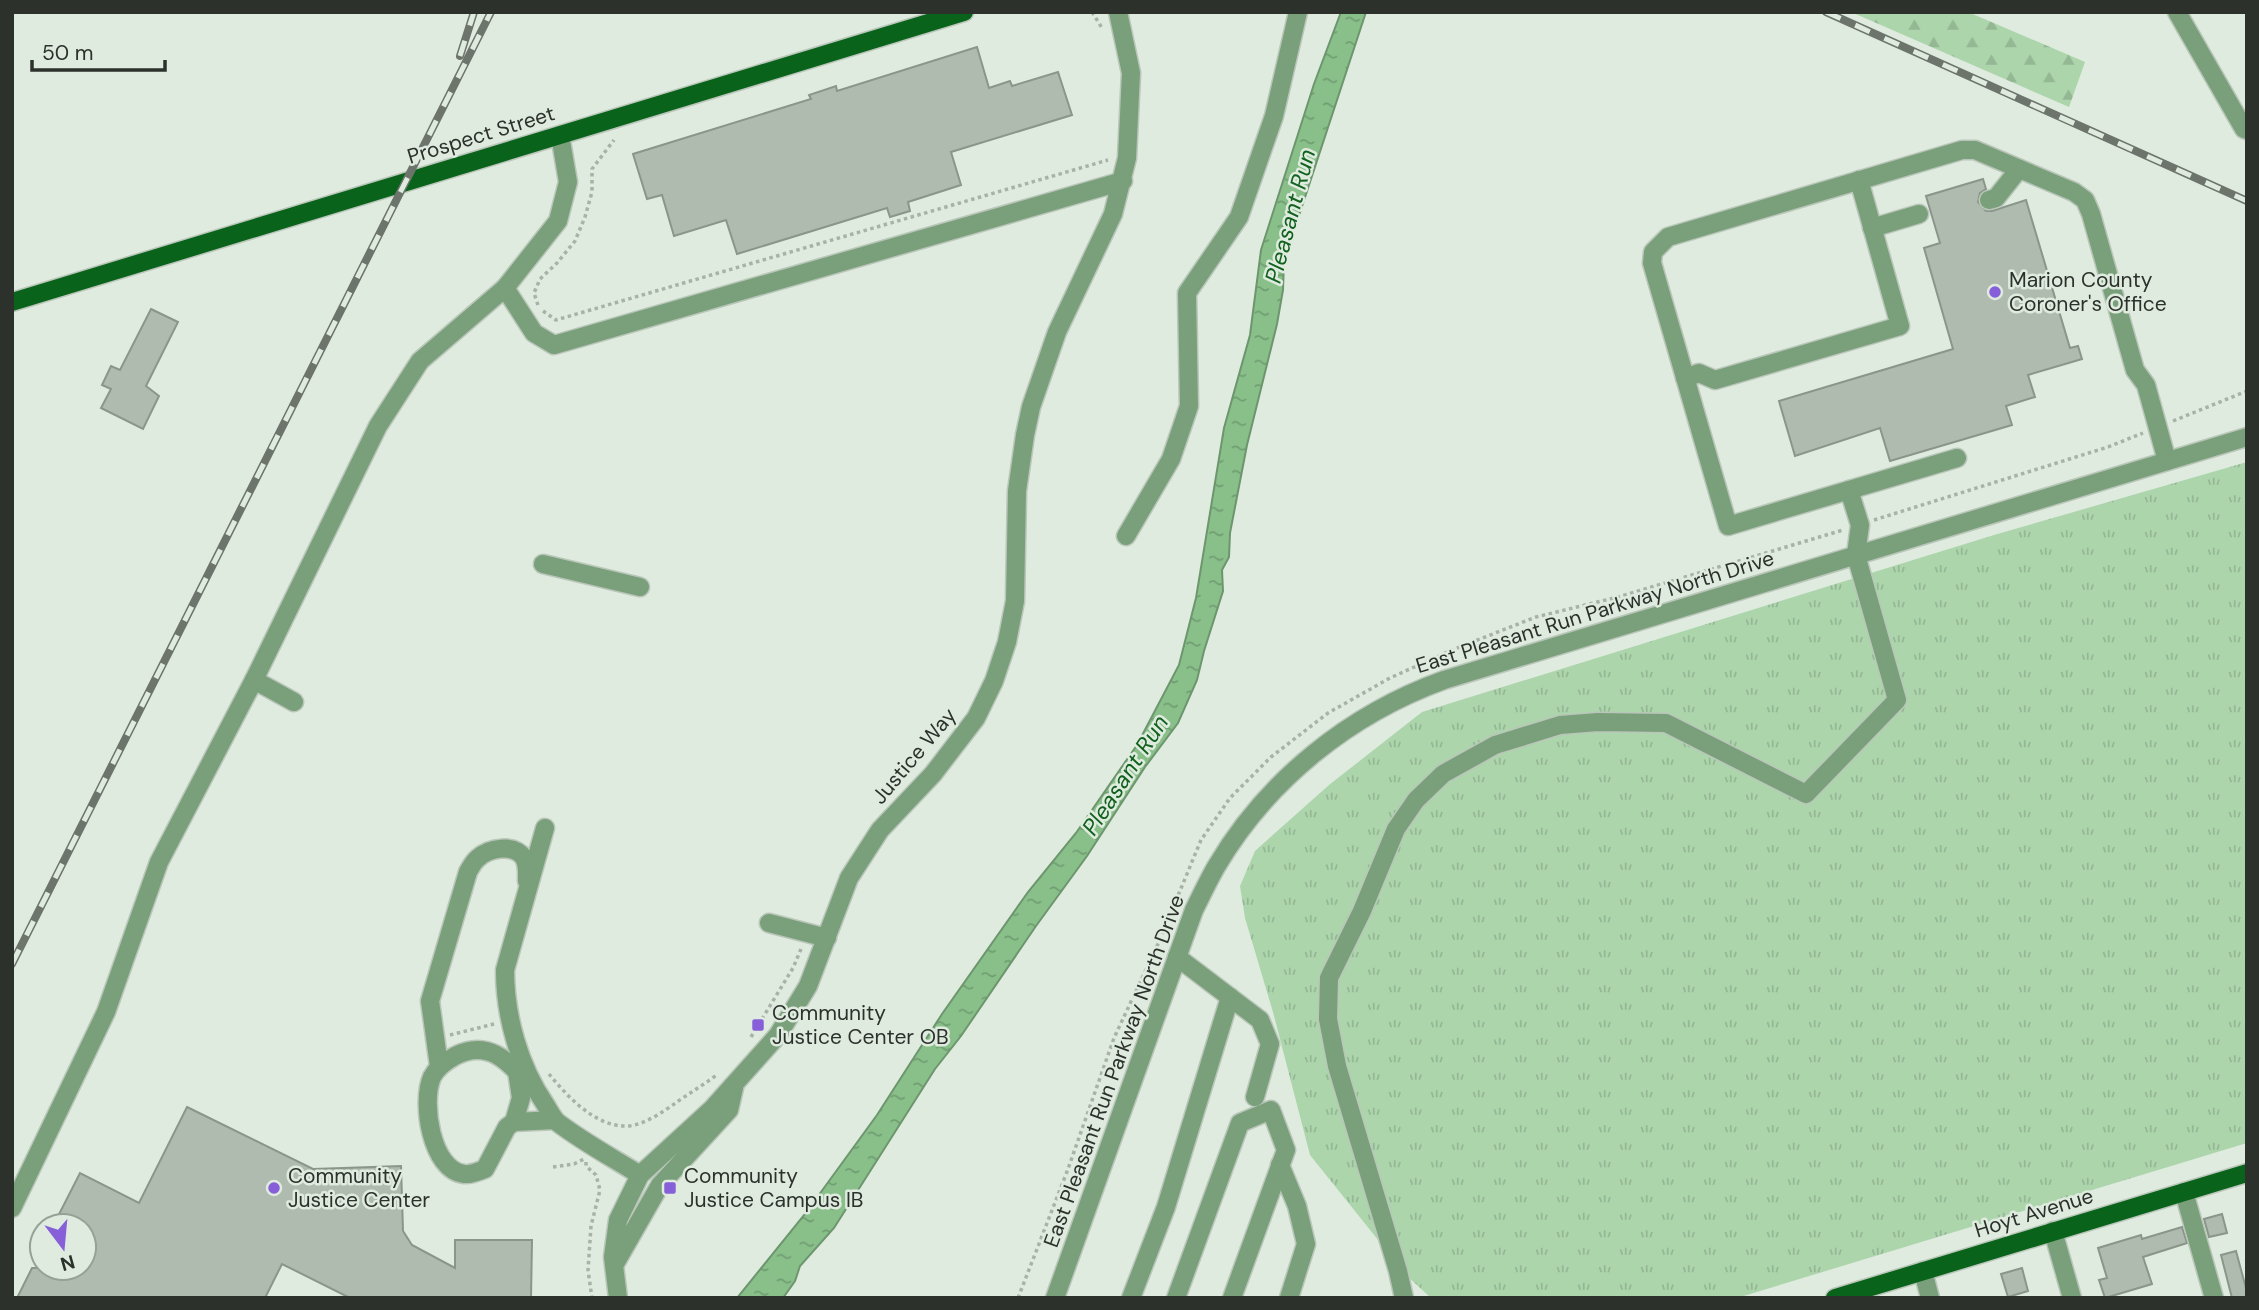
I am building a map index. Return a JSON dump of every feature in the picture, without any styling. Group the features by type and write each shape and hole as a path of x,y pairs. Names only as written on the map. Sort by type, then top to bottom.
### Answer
{"main road":[{"name":"Prospect Street","path":"12,302 964,12"},
{"name":"Hoyt Avenue","path":"1835,1298 2247,1173"}],"street":[{"name":"Justice Way","path":"618,1298 614,1265 618,1220 640,1175 712,1109 730,1076 778,1035 807,986 849,877 880,830 933,774 962,737 976,718 994,681 1007,642 1015,601 1017,491 1031,407 1057,332 1113,214 1123,181 1127,158 1131,73 1118,12"},
{"path":"1126,536 1171,459 1189,406 1188,293 1239,217 1273,116 1298,12"},
{"path":"2177,12 2247,130"},
{"path":"12,1208 106,1012 159,862 254,680 378,426 419,360 505,288 558,221 568,182 560,135"},
{"path":"1957,458 1728,526 1652,263 1653,252 1668,236 1962,150 1976,150 2074,192 2085,200 2135,370 2146,385 2167,461"},
{"path":"1989,200 1996,198 2019,169"},
{"path":"1685,377 1699,373 1716,380 1900,326 1859,180"},
{"path":"505,288 534,333 554,345 1123,181"},
{"path":"1872,228 1919,215"},
{"name":"East Pleasant Run Parkway North Drive","path":"1055,1298 1194,910 1216,867 1254,814 1298,767 1343,731 1370,714 1444,680 2247,437"},
{"path":"1404,1298 1337,1066 1328,1019 1329,978 1362,911 1396,829 1416,800 1443,774 1495,745 1560,725 1598,722 1666,723 1806,794 1897,701 1856,555 1860,525 1849,490"},
{"path":"543,564 640,587"},
{"path":"254,680 294,702"},
{"path":"536,1091 517,1043 505,993 505,970 545,828"},
{"path":"439,1066 430,1001 467,872 480,856 490,850 518,852 527,865 528,891"},
{"path":"769,923 827,938"},
{"path":"1177,957 1260,1020 1270,1044 1255,1097"},
{"path":"1131,1298 1166,1207 1230,997"},
{"path":"555,1120 514,1122 507,1127 485,1169 465,1174 447,1166 434,1143 428,1112 429,1087 439,1066 457,1055 475,1049 496,1055 510,1063 536,1091 555,1120 640,1175"},
{"path":"514,1122 521,1098 517,1071"},
{"path":"614,1265 660,1185 729,1110 730,1076"},
{"path":"1176,1298 1240,1123 1271,1110 1286,1150 1232,1298"},
{"path":"1280,1166 1297,1206 1306,1244 1289,1298"},
{"path":"2184,1192 2214,1298"},
{"path":"2053,1231 2072,1298"},
{"path":"1923,1271 1930,1298"}],"path":[{"path":"1092,12 1101,24 1104,37"},
{"path":"614,140 592,169 592,192 575,241 540,279 534,293 545,314 556,320 1110,160 1109,169"},
{"path":"746,1045 793,968 803,945"},
{"path":"444,1037 503,1021"},
{"path":"544,1068 585,1111 610,1123 630,1126 658,1115 730,1076"},
{"path":"553,1167 574,1164 587,1158 586,1166 596,1175 600,1190 591,1226 588,1269 592,1298"}],"green space":[{"path":"1851,12 1968,12 2085,62 2069,107"},
{"path":"2247,462 2247,1143 1737,1298 1431,1298 1407,1276 1310,1155 1273,1012 1245,918 1240,886 1255,851 1329,785 1422,712 1994,535"}],"water":[{"name":"Pleasant Run","path":"1341,12 1366,12 1284,261 1283,290 1277,324 1247,445 1230,533 1229,557 1222,570 1223,591 1197,680 1178,723 961,1036 935,1069 834,1228 800,1266 795,1281 783,1298 737,1298 805,1214 877,1115 942,1014 1028,892 1076,833 1137,745 1179,665 1196,598 1224,428 1250,335 1261,250 1314,84"}],"building":[{"path":"977,47 989,88 1010,81 1012,86 1058,72 1072,115 951,152 961,185 908,202 910,211 890,217 887,208 737,254 726,220 674,236 662,195 647,199 633,154 811,99 809,95 836,86 837,91"},
{"name":"Marion County Coroner's Office","path":"1983,179 1986,189 1980,193 1978,202 1986,211 2026,200 2070,348 2078,346 2082,359 2028,375 2035,397 2006,406 2012,425 1890,461 1880,428 1795,456 1779,401 1953,349 1924,248 1940,243 1926,196"},
{"path":"151,309 178,322 146,386 159,396 143,429 101,408 111,389 102,385 111,366 120,370"},
{"name":"Community Justice Center","path":"187,1107 313,1169 401,1166 403,1231 412,1245 455,1268 455,1240 532,1240 531,1298 350,1298 282,1264 265,1298 17,1298 28,1276 28,1282 98,1282 98,1212 60,1212 80,1173 139,1203"},
{"path":"2222,1214 2227,1233 2209,1237 2204,1219"},
{"path":"2182,1227 2187,1243 2143,1257 2152,1284 2105,1298 2099,1280 2107,1278 2098,1248 2141,1235 2142,1239"},
{"path":"2236,1251 2247,1298 2232,1298 2221,1255"},
{"path":"2022,1268 2028,1291 2008,1297 2001,1274"}],"railway":[{"path":"460,56 474,12"},
{"path":"12,964 491,12"},
{"path":"1826,12 2247,201"}],"place":[{"name":"Marion County Coroner's Office","path":"1995,292"},
{"name":"Community Justice Center OB","path":"758,1025"},
{"name":"Community Justice Center","path":"274,1188"},
{"name":"Community Justice Campus IB","path":"670,1188"}]}
